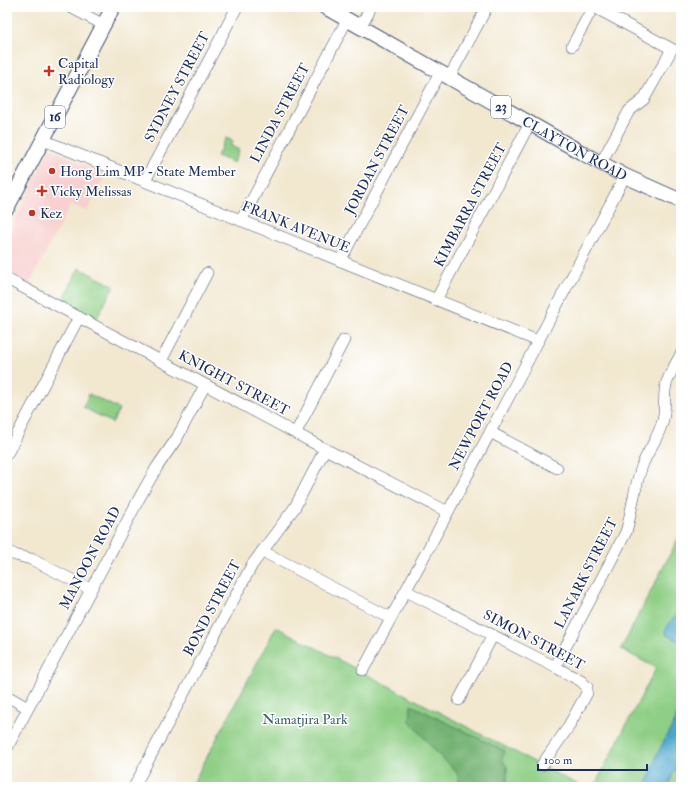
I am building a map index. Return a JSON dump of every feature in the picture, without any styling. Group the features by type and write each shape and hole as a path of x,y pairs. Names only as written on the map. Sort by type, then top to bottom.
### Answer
{"main road":[{"name":"16","path":"7,208 113,7"},
{"name":"CLAYTON ROAD","path":"325,7 601,163 625,176 681,201"}],"street":[{"path":"70,7 104,25"},
{"name":"SYDNEY STREET","path":"144,181 237,7"},
{"path":"360,27 371,7"},
{"name":"JORDAN STREET","path":"340,261 444,75 487,7"},
{"path":"572,46 594,7 672,49 644,99 629,111 601,163"},
{"name":"LINDA STREET","path":"241,221 346,20"},
{"name":"KIMBARRA STREET","path":"436,300 530,123"},
{"name":"FRANK AVENUE","path":"43,140 538,341"},
{"name":"NEWPORT ROAD","path":"363,670 625,176"},
{"path":"161,361 207,273"},
{"name":"KNIGHT STREET","path":"7,279 296,432 325,449 448,512"},
{"path":"7,454 79,317"},
{"path":"296,432 344,340"},
{"name":"LANARK STREET","path":"555,667 626,532 639,474 658,435 663,419 666,385 681,354"},
{"name":"MANOON ROAD","path":"7,748 141,495 157,466 177,438 205,384"},
{"path":"490,432 557,468"},
{"name":"BOND STREET","path":"134,787 252,565 295,507 325,449"},
{"path":"7,551 15,555 31,559 90,590"},
{"path":"262,551 391,618"},
{"name":"SIMON STREET","path":"406,591 555,667 581,681 587,687 587,693 567,728 542,765"},
{"path":"459,700 493,635"},
{"path":"7,696 28,708"}],"shaded area":[{"path":"50,148 105,176 87,212 71,204 29,285 7,274 7,238"}],"green space":[{"path":"226,138 233,141 231,146 239,150 234,163 217,156"},
{"path":"79,268 114,286 97,318 63,300"},
{"path":"89,394 119,409 112,423 83,407"},
{"path":"681,533 681,787 594,787 656,668 621,649"},
{"name":"Namatjira Park","path":"276,627 582,787 191,787"},
{"path":"411,705 505,751 502,759 507,767 507,787 452,787 460,783 456,771 437,753 410,721"}],"water":[{"path":"681,610 681,643 667,635 665,631"},
{"path":"681,704 681,758 667,787 646,787 657,754 674,723"}],"place":[{"name":"Capital Radiology","path":"49,71"},
{"name":"Hong Lim MP - State Member","path":"52,171"},
{"name":"Vicky Melissas","path":"42,191"},
{"name":"Kez","path":"32,213"}]}
